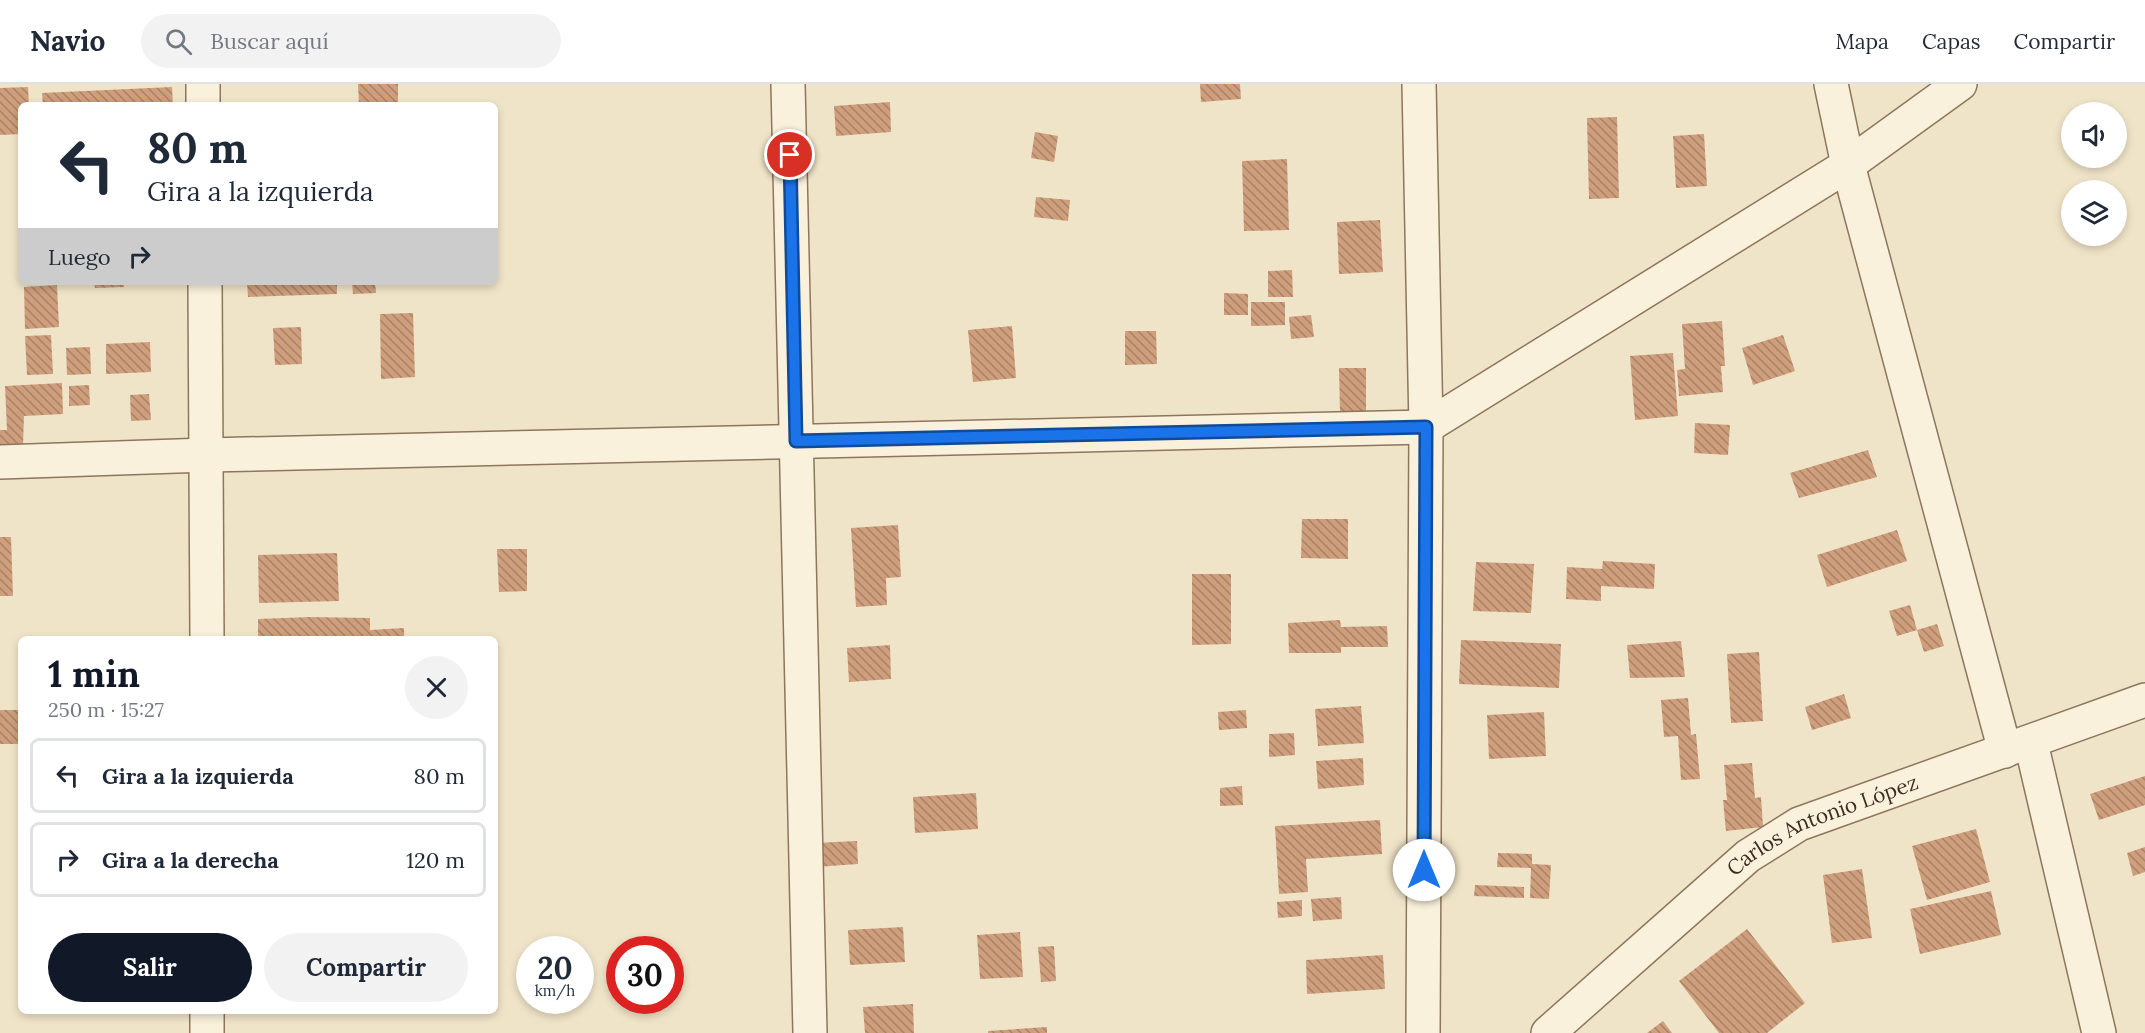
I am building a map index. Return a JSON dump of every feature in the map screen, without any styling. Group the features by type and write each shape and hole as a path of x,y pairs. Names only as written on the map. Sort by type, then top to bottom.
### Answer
{"street":[{"path":"203,84 203,102"},
{"path":"788,84 810,1033"},
{"path":"1419,84 1426,427 1423,1033"},
{"path":"1831,84 1848,165 2099,1033"},
{"path":"0,462 207,454 1426,427 1848,165 1960,84"},
{"path":"205,285 207,636"},
{"name":"Carlos Antonio López","path":"1548,1033 1748,856 1799,824 2145,700"},
{"path":"207,1014 207,1033"}],"building":[{"path":"358,84 398,84 398,102 359,102"},
{"path":"1200,84 1240,84 1241,99 1201,102"},
{"path":"28,87 29,102 18,102 18,134 0,135 0,88"},
{"path":"172,87 173,102 43,102 42,93"},
{"path":"890,102 891,132 836,136 834,106"},
{"path":"1617,117 1619,198 1589,199 1587,118"},
{"path":"1035,132 1058,136 1054,162 1031,158"},
{"path":"1704,134 1707,186 1676,188 1673,136"},
{"path":"1287,159 1289,230 1244,231 1242,161"},
{"path":"1036,197 1070,200 1068,221 1034,217"},
{"path":"1380,220 1383,272 1339,274 1337,222"},
{"path":"1292,270 1293,297 1268,297 1268,271"},
{"path":"57,285 59,327 25,329 24,287"},
{"path":"94,285 124,285 124,287 95,288"},
{"path":"247,285 337,285 337,294 248,297"},
{"path":"352,285 375,285 376,293 353,294"},
{"path":"1224,293 1248,294 1248,315 1224,315"},
{"path":"1251,302 1285,302 1285,325 1251,326"},
{"path":"413,313 415,377 381,379 380,314"},
{"path":"1311,315 1314,337 1291,339 1289,317"},
{"path":"1722,321 1725,366 1721,366 1723,392 1679,396 1677,370 1685,369 1682,324"},
{"path":"1012,326 1016,378 973,382 968,330"},
{"path":"301,327 302,364 275,365 273,328"},
{"path":"1125,331 1156,331 1157,364 1125,365"},
{"path":"51,335 53,374 27,375 25,336"},
{"path":"1783,335 1795,371 1753,385 1742,348"},
{"path":"150,342 151,372 106,374 106,344"},
{"path":"90,347 91,374 67,375 66,348"},
{"path":"1673,353 1678,416 1635,420 1630,356"},
{"path":"1339,368 1366,368 1366,414 1340,414"},
{"path":"62,383 63,414 24,416 23,445 0,446 0,430 7,430 5,386"},
{"path":"89,385 90,405 69,406 69,386"},
{"path":"149,394 151,420 131,421 130,395"},
{"path":"1695,423 1730,425 1728,455 1694,453"},
{"path":"1868,450 1877,477 1799,498 1790,473"},
{"path":"1302,519 1348,519 1348,559 1301,558"},
{"path":"898,525 901,577 886,578 887,605 856,607 851,528"},
{"path":"1897,530 1907,561 1827,587 1817,555"},
{"path":"0,537 11,537 13,596 0,596"},
{"path":"497,549 527,549 527,591 499,592"},
{"path":"337,553 339,601 259,603 258,555"},
{"path":"1603,561 1655,564 1654,589 1601,586 1601,601 1566,599 1567,567 1602,569"},
{"path":"1476,562 1534,564 1531,613 1473,611"},
{"path":"1192,574 1231,574 1231,644 1192,645"},
{"path":"1910,605 1917,630 1897,636 1889,611"},
{"path":"370,618 370,630 404,628 404,636 258,636 258,619"},
{"path":"1340,620 1341,627 1387,626 1388,647 1341,647 1341,653 1289,653 1288,623"},
{"path":"1937,624 1944,646 1924,652 1917,630"},
{"path":"1461,640 1561,644 1559,688 1459,684"},
{"path":"1681,641 1685,677 1630,678 1627,645"},
{"path":"890,645 891,679 849,682 847,648"},
{"path":"1759,652 1763,721 1731,723 1727,654"},
{"path":"1844,694 1851,718 1812,730 1805,707"},
{"path":"1688,698 1691,735 1696,734 1700,779 1681,780 1678,736 1664,737 1661,700"},
{"path":"1361,706 1364,743 1318,746 1315,709"},
{"path":"0,710 18,710 18,744 0,744"},
{"path":"1246,710 1247,728 1219,730 1218,712"},
{"path":"1544,712 1546,756 1489,759 1487,715"},
{"path":"1294,733 1295,755 1269,757 1269,734"},
{"path":"1363,758 1364,785 1318,789 1316,761"},
{"path":"1752,763 1755,798 1761,797 1763,827 1726,831 1723,800 1727,800 1724,765"},
{"path":"2145,776 2145,805 2099,820 2090,794"},
{"path":"1242,786 1243,805 1220,806 1220,788"},
{"path":"976,793 978,829 915,833 913,797"},
{"path":"1380,820 1382,854 1306,859 1308,892 1279,894 1275,826"},
{"path":"1976,829 1990,882 1927,900 1912,846"},
{"path":"857,841 858,864 816,867 815,843"},
{"path":"2145,847 2145,872 2133,876 2127,853"},
{"path":"1498,853 1532,854 1532,864 1551,865 1549,899 1530,898 1531,868 1497,867"},
{"path":"1862,869 1872,938 1832,943 1823,875"},
{"path":"1475,885 1524,887 1524,898 1474,896"},
{"path":"1991,891 2001,935 1920,954 1910,909"},
{"path":"1341,897 1342,919 1313,921 1311,899"},
{"path":"1302,900 1302,916 1278,918 1277,902"},
{"path":"903,927 905,962 850,965 848,930"},
{"path":"1747,929 1805,1003 1767,1033 1719,1033 1679,981"},
{"path":"1020,932 1023,977 980,979 977,935"},
{"path":"1054,946 1056,981 1041,982 1038,947"},
{"path":"1383,955 1385,989 1307,994 1306,960"},
{"path":"913,1004 914,1033 865,1033 863,1007"},
{"path":"1663,1021 1672,1033 1647,1033"},
{"path":"1047,1027 1047,1033 988,1033 988,1031"}],"route":[{"path":"790,155 796,441 1426,427 1424,870"}]}
